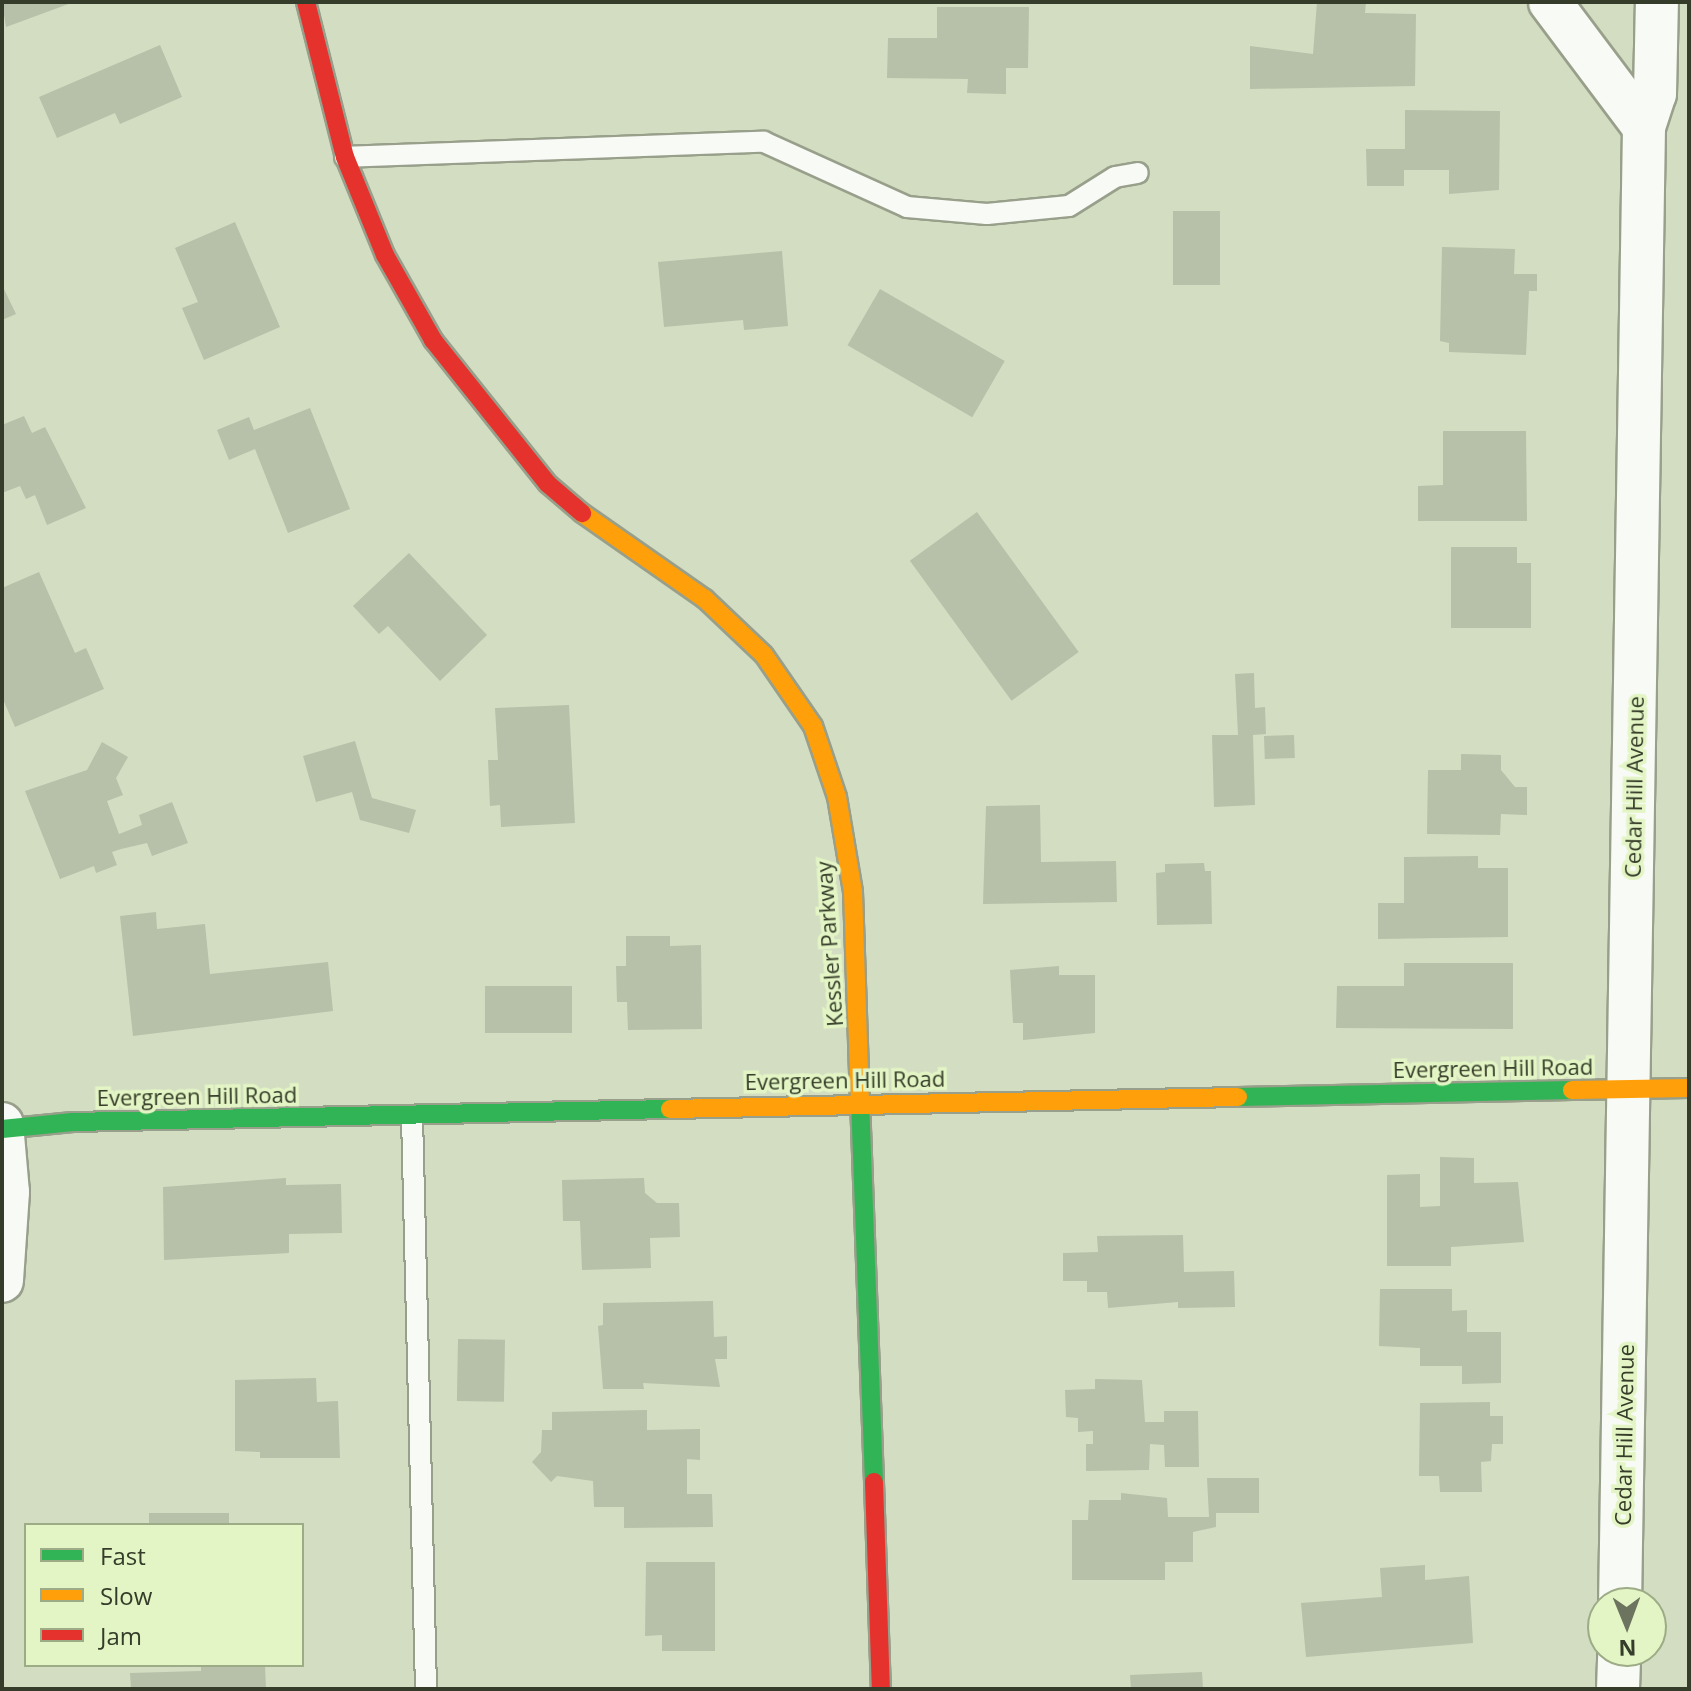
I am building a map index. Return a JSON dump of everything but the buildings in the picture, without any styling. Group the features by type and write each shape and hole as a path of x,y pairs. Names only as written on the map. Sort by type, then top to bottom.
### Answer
{"street":[{"name":"Kessler Parkway","path":"306,2 345,157 385,255 433,340 483,408 548,484 612,539 715,608 764,655 813,726 837,797 853,892 863,1104 881,1689"},
{"path":"1550,2 1644,127"},
{"name":"Cedar Hill Avenue","path":"1620,1587 1631,1089 1644,127 1655,94 1657,2"},
{"name":"Evergreen Hill Road","path":"3,1127 73,1122 1689,1088"},
{"path":"2,1281 3,1127"},
{"path":"1618,1689 1619,1667"}],"lane":[{"path":"345,157 764,142 907,207 987,214 1069,206 1115,177 1138,173"},
{"path":"412,1116 426,1689"}],"traffic: fast":[{"path":"1238,1097 1572,1090"},
{"path":"860,1100 874,1482"},
{"path":"2,1129 73,1122 670,1109"}],"traffic: slow":[{"path":"582,513 705,599 764,655 813,726 837,797 853,892 860,1100"},
{"path":"1572,1090 1689,1088"},
{"path":"670,1109 1238,1097"}],"traffic: jam":[{"path":"306,2 345,157 385,255 433,340 548,484 582,513"},
{"path":"874,1482 881,1689"}]}
